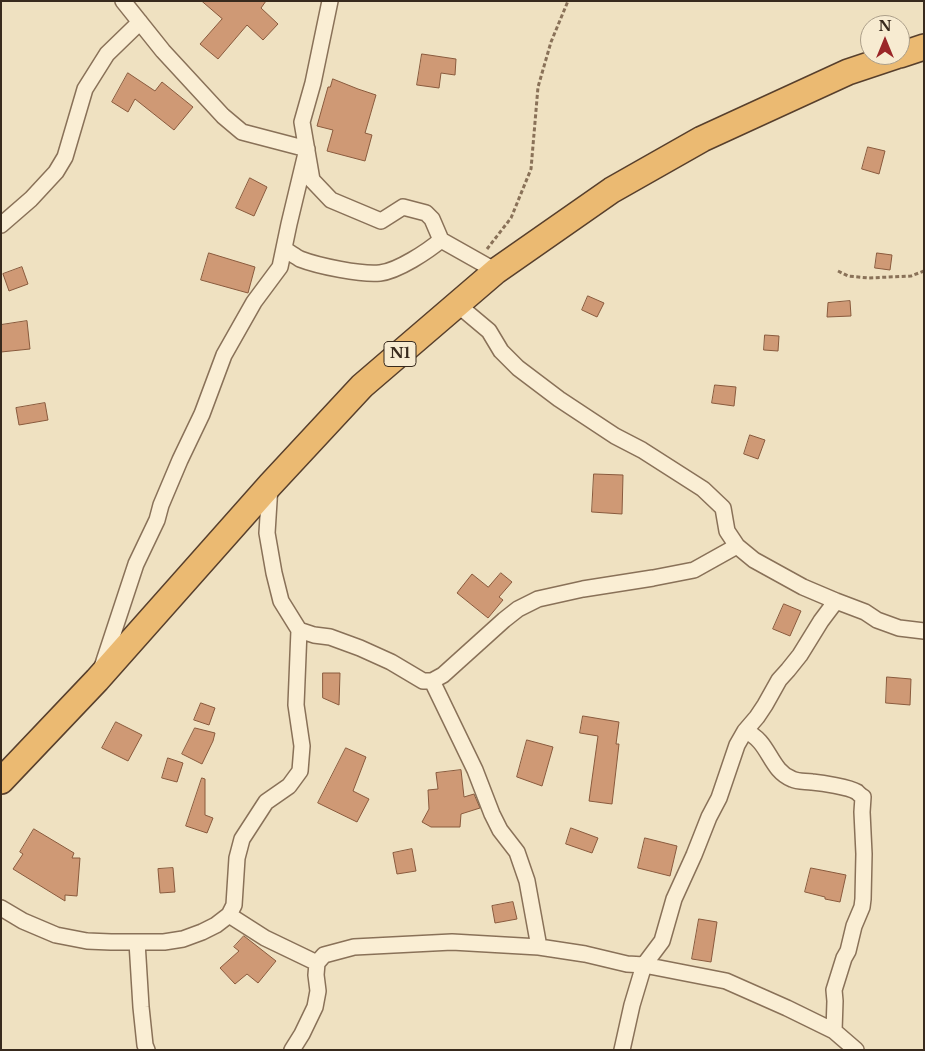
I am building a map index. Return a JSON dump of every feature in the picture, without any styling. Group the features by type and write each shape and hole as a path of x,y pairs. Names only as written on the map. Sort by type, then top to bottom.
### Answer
{"highway":[{"name":"N1","path":"910,51 924,47"},
{"name":"N1","path":"1,782 97,680 270,485 362,386 458,304 487,266 612,190 702,140 848,72 869,65"}],"street":[{"path":"123,1 163,51 223,116 242,132 307,149"},
{"path":"330,1 313,83 302,122 312,180 331,200 381,221 403,207 426,213 432,219 442,240 487,266"},
{"path":"1,225 31,199 56,172 65,157 85,89 107,54 140,22"},
{"path":"97,680 136,564 157,520 161,505 180,460 202,414 224,355 254,302 280,267 307,149"},
{"path":"284,249 301,259 338,269 380,273 403,264 431,249 442,240"},
{"path":"458,304 489,331 501,351 518,368 559,399 586,418 642,450 703,489 723,508 727,531 737,546 760,563 803,587 865,612 878,620 899,628 924,631"},
{"path":"1,908 23,921 56,935 87,941 111,942 164,942 183,939 216,925 229,914 234,905 237,858 242,839 266,802 289,786 300,770 302,746 296,705 300,630 281,601 274,572 267,533 270,485"},
{"path":"300,630 314,635 330,637 360,648 391,662 423,681 432,681 450,668 511,614 538,599 582,589 694,570 737,546"},
{"path":"622,1050 632,1005 644,965 662,941 677,892 719,798 737,745 779,680 800,655 836,601"},
{"path":"432,681 475,770 492,814 500,830 517,852 527,881 539,947"},
{"path":"745,731 753,734 762,742 784,775 794,780 832,785 856,792 863,798 863,899 834,990 834,1031"},
{"path":"229,914 265,938 317,964"},
{"path":"137,942 144,1045 146,1050"},
{"path":"292,1050 315,1007 318,991 317,964 324,955 354,948 452,942 539,947 726,981 834,1031 856,1050"}],"path":[{"path":"487,266 511,218 532,169 538,87 550,42 568,1"},
{"path":"838,271 848,276 869,278 911,276 924,271"}],"building":[{"path":"202,1 266,1 261,8 278,24 263,40 247,25 218,59 200,44 222,19"},
{"path":"422,54 456,59 455,75 441,73 439,88 417,85"},
{"path":"128,73 155,91 162,82 193,107 174,130 135,99 128,112 112,102"},
{"path":"333,79 376,95 365,133 372,135 365,161 327,151 333,130 317,126 328,87 330,87"},
{"path":"868,147 885,151 879,174 862,169"},
{"path":"250,178 267,187 254,216 236,208"},
{"path":"209,253 255,267 248,293 201,280"},
{"path":"877,253 892,255 890,270 875,268"},
{"path":"22,267 28,284 9,291 3,274"},
{"path":"588,296 604,303 597,317 582,310"},
{"path":"850,301 851,316 827,317 828,303"},
{"path":"27,321 30,349 1,352 1,325"},
{"path":"765,335 779,336 778,351 764,350"},
{"path":"715,385 736,387 734,406 712,403"},
{"path":"45,403 48,420 19,425 16,408"},
{"path":"750,435 765,440 758,459 744,454"},
{"path":"594,474 623,475 622,514 592,512"},
{"path":"501,573 512,582 499,597 503,600 488,618 457,593 472,574 488,587"},
{"path":"784,604 801,611 790,636 773,629"},
{"path":"323,673 340,673 339,705 323,698"},
{"path":"887,677 911,679 910,705 886,703"},
{"path":"201,703 215,708 209,725 194,720"},
{"path":"583,716 619,722 616,744 619,744 612,804 589,801 598,736 580,733"},
{"path":"116,722 142,735 128,761 102,748"},
{"path":"195,728 215,733 202,764 182,754"},
{"path":"527,740 553,747 542,786 517,777"},
{"path":"346,748 366,757 353,791 369,799 357,822 318,803"},
{"path":"168,758 183,763 177,782 162,778"},
{"path":"461,770 464,797 474,794 480,808 461,814 460,827 431,827 422,822 429,809 428,790 438,789 436,773"},
{"path":"202,778 205,779 205,815 213,818 207,833 186,826"},
{"path":"571,828 598,838 592,853 566,844"},
{"path":"34,829 74,853 72,858 80,858 77,896 65,895 65,901 13,869 23,854 20,852"},
{"path":"645,838 677,846 670,876 638,868"},
{"path":"412,849 416,871 397,874 393,853"},
{"path":"173,868 175,892 160,893 158,869"},
{"path":"811,868 846,875 840,902 805,892"},
{"path":"513,902 517,919 495,923 492,906"},
{"path":"699,919 717,922 711,962 692,959"},
{"path":"244,936 276,961 258,983 247,974 235,984 220,968 239,951 234,947"}]}
